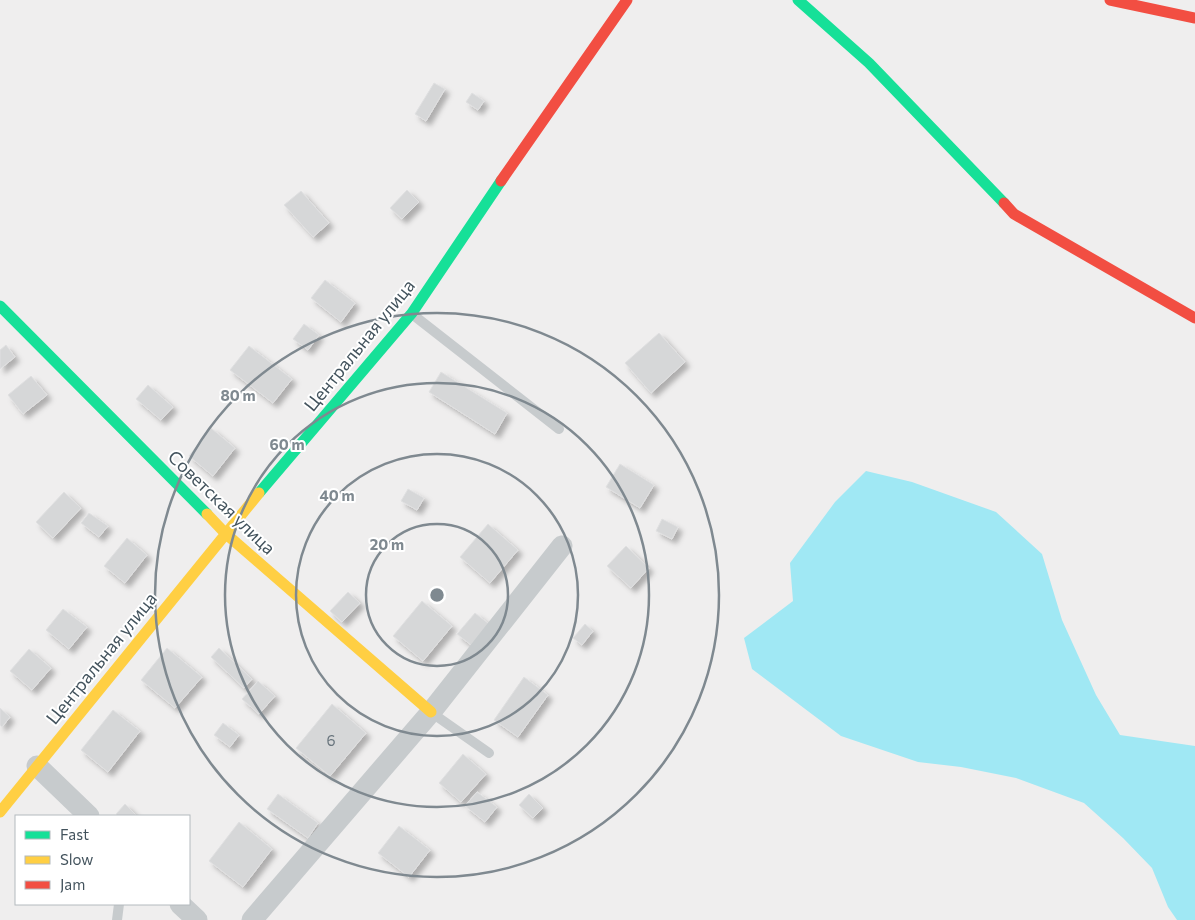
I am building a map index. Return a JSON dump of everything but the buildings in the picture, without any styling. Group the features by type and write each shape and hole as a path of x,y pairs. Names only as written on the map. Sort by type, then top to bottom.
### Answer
{"street":[{"path":"798,0 869,63 1014,214 1195,318"},
{"path":"1110,0 1195,18"},
{"name":"Центральная улица","path":"0,812 225,533 412,313 622,2"},
{"name":"Советская улица","path":"0,306 225,533 431,712"},
{"path":"252,920 431,712 562,546"},
{"path":"37,766 88,815"},
{"path":"181,905 197,920"}],"lane":[{"path":"412,313 559,428"},
{"path":"431,712 489,753"},
{"path":"116,920 119,905"}],"water":[{"path":"866,471 912,482 996,512 1042,554 1062,620 1096,695 1120,735 1195,746 1195,920 1177,920 1168,907 1152,868 1123,838 1084,803 1016,778 961,767 918,762 841,736 752,669 744,638 793,601 790,563 835,502"}],"traffic: fast":[{"path":"798,0 869,63 1004,203"},
{"path":"259,493 412,313 501,181"},
{"path":"0,306 207,514"}],"traffic: slow":[{"path":"0,812 259,493"},
{"path":"207,514 225,533 431,712"}],"traffic: jam":[{"path":"501,181 627,0"},
{"path":"1110,0 1195,18"},
{"path":"1004,203 1014,214 1195,318"}]}
